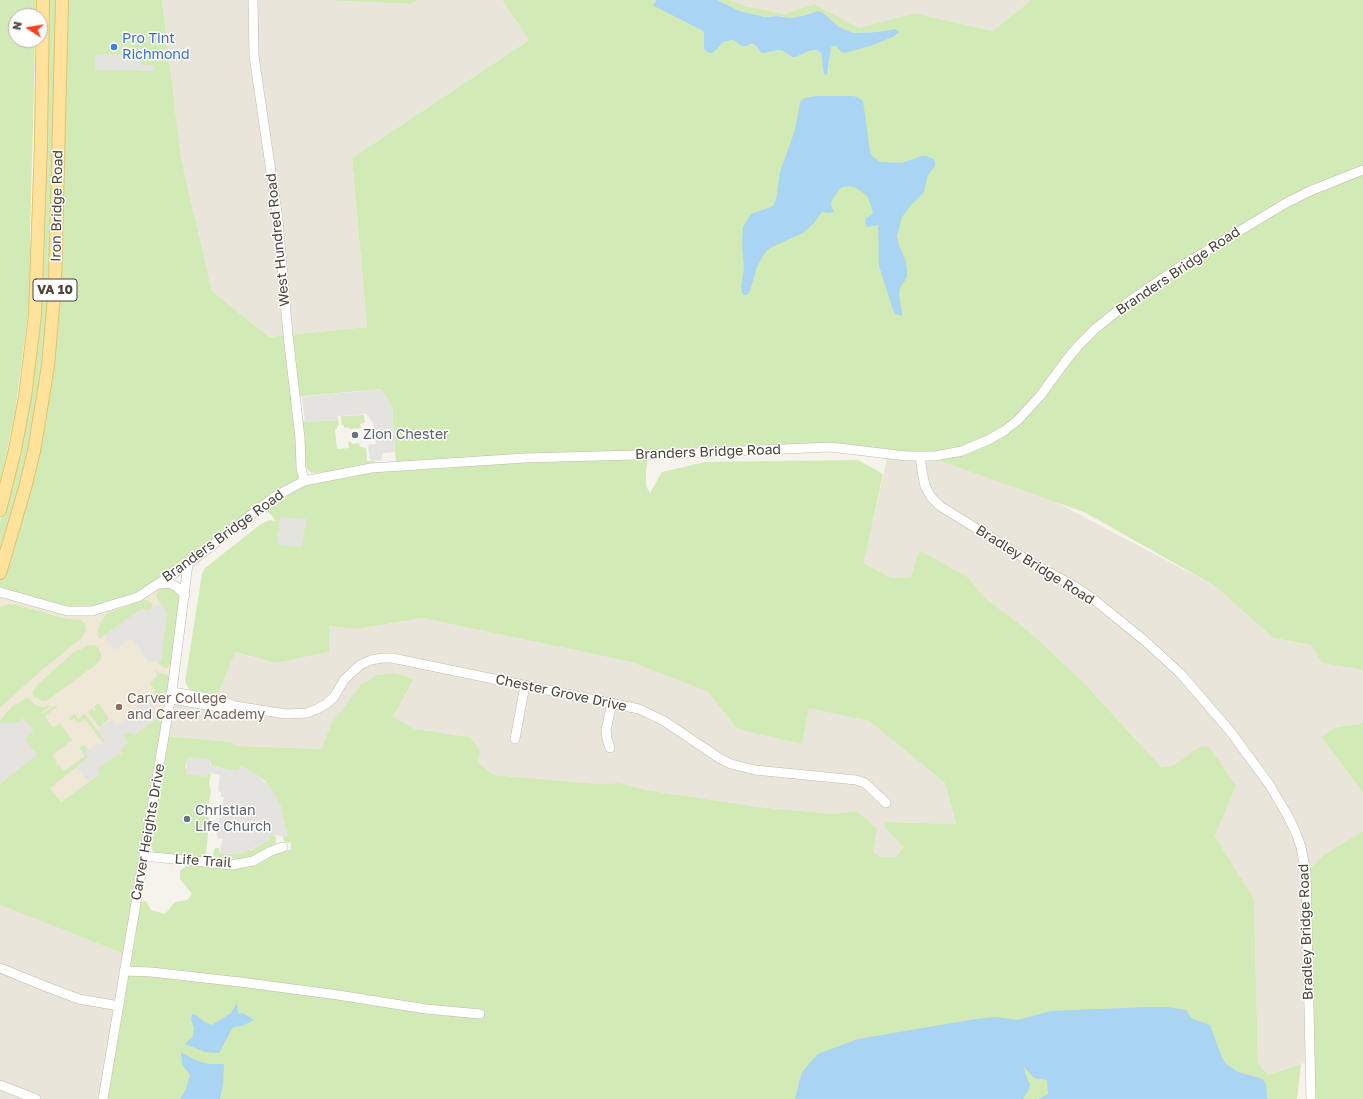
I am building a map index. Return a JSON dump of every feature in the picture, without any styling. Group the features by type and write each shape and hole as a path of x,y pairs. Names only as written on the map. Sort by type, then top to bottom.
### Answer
{"main road":[{"name":"Iron Bridge Road","path":"0,510 15,450 25,397 35,315 40,167 43,0"},
{"name":"Iron Bridge Road","path":"0,573 26,488 41,413 48,366 55,285 62,0"}],"street":[{"name":"West Hundred Road","path":"253,0 252,25 254,56 278,220 288,335 300,438 301,468 304,481"},
{"name":"Branders Bridge Road","path":"0,592 67,611 92,611 138,597 188,564 274,496 304,481 371,468 525,458 672,454 830,447 906,456 935,456 962,451 1004,431 1028,410 1079,345 1107,319 1131,300 1178,268 1281,206 1310,191 1363,170"},
{"name":"Bradley Bridge Road","path":"920,456 925,486 940,506 1034,564 1074,586 1092,598 1145,641 1181,674 1222,721 1269,784 1296,833 1301,847 1306,873 1311,1099"},
{"name":"Carver Heights Drive","path":"103,1099 171,696 188,564"},
{"path":"158,584 169,583 177,587 185,595"},
{"name":"Chester Grove Drive","path":"171,696 220,700 235,706 286,714 307,713 317,710 334,697 348,676 360,665 371,660 392,658 639,709 654,715 719,758 731,764 755,770 856,780 865,784 886,803"},
{"path":"515,739 526,685"},
{"path":"610,748 606,730 612,703"},
{"name":"Life Trail","path":"144,856 232,865 253,861 283,846"},
{"path":"0,968 79,999 119,1006"},
{"path":"124,971 151,972 240,982 338,995 426,1009 480,1014"},
{"path":"0,1085 36,1099"}],"shaded area":[{"path":"162,0 321,0 411,4 419,0 502,0 529,40 352,158 367,327 269,337 212,291 181,158"},
{"path":"730,0 1031,0 993,31 914,13 859,28 814,4 785,14 745,6"},
{"path":"95,54 141,55 141,65 153,65 155,71 95,70"},
{"path":"381,389 392,407 395,452 383,453 381,460 370,461 368,445 376,444 373,422 366,414 338,416 338,420 305,422 302,397"},
{"path":"888,454 935,457 1046,497 1215,586 1273,638 1311,645 1322,663 1363,670 1363,722 1360,724 1335,727 1321,737 1363,793 1363,831 1325,854 1310,1061 1268,1075 1258,1063 1254,899 1215,836 1236,786 1201,747 1174,765 1161,767 1083,682 1030,632 985,598 968,577 919,550 911,577 891,578 864,563"},
{"path":"280,517 307,519 301,547 278,545 277,535 279,533"},
{"name":"Carver College and Career Academy","path":"158,584 184,595 147,832 43,922 0,905 0,592"},
{"path":"163,605 167,614 161,662 149,662 132,639 114,650 107,641 105,635 141,609 148,610 152,607"},
{"path":"422,618 631,662 708,692 737,729 802,743 809,707 869,721 945,783 956,824 885,822 885,828 903,847 896,857 881,857 873,853 856,811 833,814 759,807 646,790 620,783 598,784 494,775 478,762 480,749 470,737 415,729 393,717 414,680 331,724 323,749 238,746 230,742 164,736 173,688 218,694 234,652 275,663 328,652 329,626 357,629"},
{"path":"151,696 155,701 156,713 159,717 134,735 127,732 123,735 128,743 120,750 122,753 120,755 119,753 97,769 100,774 89,782 76,767 88,757 85,752 98,743 100,745 105,741 97,730 112,719 117,725 136,710 135,708"},
{"path":"24,718 34,731 25,739 37,755 0,784 0,724 4,722 16,724"},
{"path":"189,757 211,760 211,766 238,771 241,766 258,776 271,788 279,803 275,806 280,805 288,836 283,837 273,834 269,835 270,840 244,853 219,853 223,839 218,839 216,832 221,830 219,826 219,819 223,810 221,809 224,797 221,797 221,792 218,791 220,775 208,772 207,777 186,774 187,761"},
{"path":"0,905 127,955 102,1099 0,1099"}],"green space":[{"path":"0,0 36,0 36,8 8,8 8,48 35,48 29,305 15,413 0,483"},
{"path":"46,0 56,0 57,15 52,254 45,351 35,419 22,478 0,558 0,522 27,397 44,48 48,48 48,8 46,8"},
{"path":"63,0 162,0 181,158 212,291 269,337 367,327 352,158 529,40 502,0 656,0 654,2 674,16 704,33 704,49 717,48 723,42 733,40 739,44 755,45 759,51 765,53 779,50 792,57 816,50 821,53 824,74 828,71 832,46 836,46 841,52 845,53 893,37 895,29 877,32 854,33 839,27 822,12 818,11 791,18 777,16 765,17 740,11 717,0 730,0 745,6 785,14 814,4 859,28 914,13 993,31 1031,0 1363,0 1363,168 1251,222 1243,228 1363,170 1363,670 1322,663 1311,645 1273,638 1215,586 1086,513 927,456 845,449 396,465 392,407 381,389 295,397 303,481 137,596 92,609 70,610 0,590 0,577 49,368"},
{"path":"321,0 419,0 411,4"},
{"path":"364,415 365,423 360,424 361,428 349,429 349,427 344,428 344,425 342,426 341,416"},
{"path":"338,420 339,426 335,429 337,449 349,448 348,442 351,442 352,444 359,443 360,447 366,448 367,461 375,461 374,465 317,473 310,472 304,465 302,421"},
{"path":"648,458 646,486 650,493 662,472 705,462 858,460 883,474 864,563 891,578 911,577 919,550 968,577 985,598 1030,632 1083,682 1161,767 1174,765 1201,746 1209,747 1236,786 1215,836 1254,899 1258,1063 1268,1075 1301,1064 1297,1099 106,1099 139,902 146,901 151,910 165,914 175,902 187,900 192,894 180,879 180,871 188,865 224,868 291,850 291,842 288,843 284,841 283,838 287,836 280,805 275,806 279,803 265,781 241,766 238,771 211,766 211,761 189,757 185,768 187,770 207,777 208,772 211,774 209,783 211,792 207,813 209,819 206,854 203,858 158,854 153,851 150,832 166,736 230,742 238,746 322,749 331,724 361,685 377,675 394,673 414,679 393,717 415,729 470,737 480,749 478,762 494,775 598,784 620,783 646,790 759,807 833,814 856,811 877,828 873,852 881,857 896,857 903,847 885,828 885,822 956,824 945,783 869,721 809,708 802,744 737,729 708,692 631,662 422,618 357,629 329,626 329,652 275,663 235,652 218,694 190,690 185,682 202,574 205,568 261,524 270,520 275,521 268,512 256,516 271,502 309,483 371,471 446,465"},
{"path":"170,587 178,592 180,599 172,664 166,668 162,667 157,662 160,662 167,614 156,596 159,589"},
{"path":"143,600 147,600 152,603 152,607 148,610 141,609 99,639 99,626 106,614"},
{"path":"9,604 67,619 81,620 85,624 86,631 83,637 43,669 0,708 0,607"},
{"path":"89,645 94,645 101,653 101,659 98,663 48,700 40,700 34,697 33,692 36,686 73,653"},
{"path":"155,670 167,675 170,679 167,691 155,701 151,696 154,694 155,690 150,683 157,676"},
{"path":"27,698 30,699 35,705 43,707 51,706 42,712 43,714 54,706 58,706 45,716 53,728 60,723 72,740 52,755 57,762 55,764 56,765 58,764 64,771 85,756 80,748 85,745 88,750 85,752 89,757 50,788 61,802 100,774 97,769 119,753 122,753 120,750 128,743 123,735 127,732 134,735 159,717 163,719 127,955 0,905 0,784 37,754 24,739 24,718 16,724 4,722 0,724 0,720 13,706"},
{"path":"98,703 108,716 108,720 99,727 88,712 92,708 94,711 96,710 94,707"},
{"path":"75,714 78,719 85,714 105,741 103,743 85,719 78,723 74,718 71,721 69,718"},
{"path":"1363,722 1363,793 1321,737 1335,727 1360,724"},
{"path":"1363,831 1363,1099 1314,1099 1308,871 1325,854"},
{"path":"273,834 276,837 276,844 250,858 239,861 218,860 213,854 215,848 219,848 219,853 228,854 236,854 252,850 260,845 269,835"}],"water":[{"path":"656,0 717,0 740,11 765,17 777,16 791,18 818,11 822,12 839,27 854,33 877,32 895,29 899,32 893,37 870,46 845,53 841,52 836,46 832,46 827,75 824,74 821,53 816,50 792,57 779,50 761,53 755,45 752,44 742,46 733,40 723,42 715,51 709,53 704,49 704,33 701,30 653,5"},
{"path":"816,96 853,96 863,101 870,151 872,156 880,162 902,163 922,156 934,159 935,166 927,178 924,192 902,217 897,236 906,262 907,273 907,277 900,288 899,294 902,316 895,314 893,310 879,266 878,225 868,227 865,223 866,218 873,214 871,205 867,196 856,188 850,186 843,187 839,190 832,200 831,205 834,212 822,212 814,223 803,233 770,248 764,254 757,267 750,291 747,295 742,293 741,288 744,268 742,244 743,227 751,214 774,205 780,172 795,130 800,103 805,98"},
{"path":"237,1003 238,1014 243,1013 254,1020 242,1026 233,1027 219,1053 205,1052 185,1044 193,1036 194,1027 191,1020 192,1014 212,1025 231,1013"},
{"path":"1167,1007 1186,1010 1191,1018 1210,1025 1222,1058 1226,1064 1238,1072 1263,1079 1266,1085 1267,1099 1038,1099 1048,1094 1047,1080 1034,1078 1024,1067 1030,1085 1023,1099 795,1099 802,1073 818,1054 858,1039 976,1019 997,1017 1018,1020 1051,1011"},
{"path":"181,1052 195,1060 208,1064 224,1064 223,1085 220,1099 180,1099 186,1089 190,1075 182,1064"}],"place":[{"name":"Pro Tint Richmond","path":"114,47"},
{"name":"Zion Chester","path":"355,435"},
{"name":"Carver College and Career Academy","path":"119,707"},
{"name":"Christian Life Church","path":"187,819"}]}
